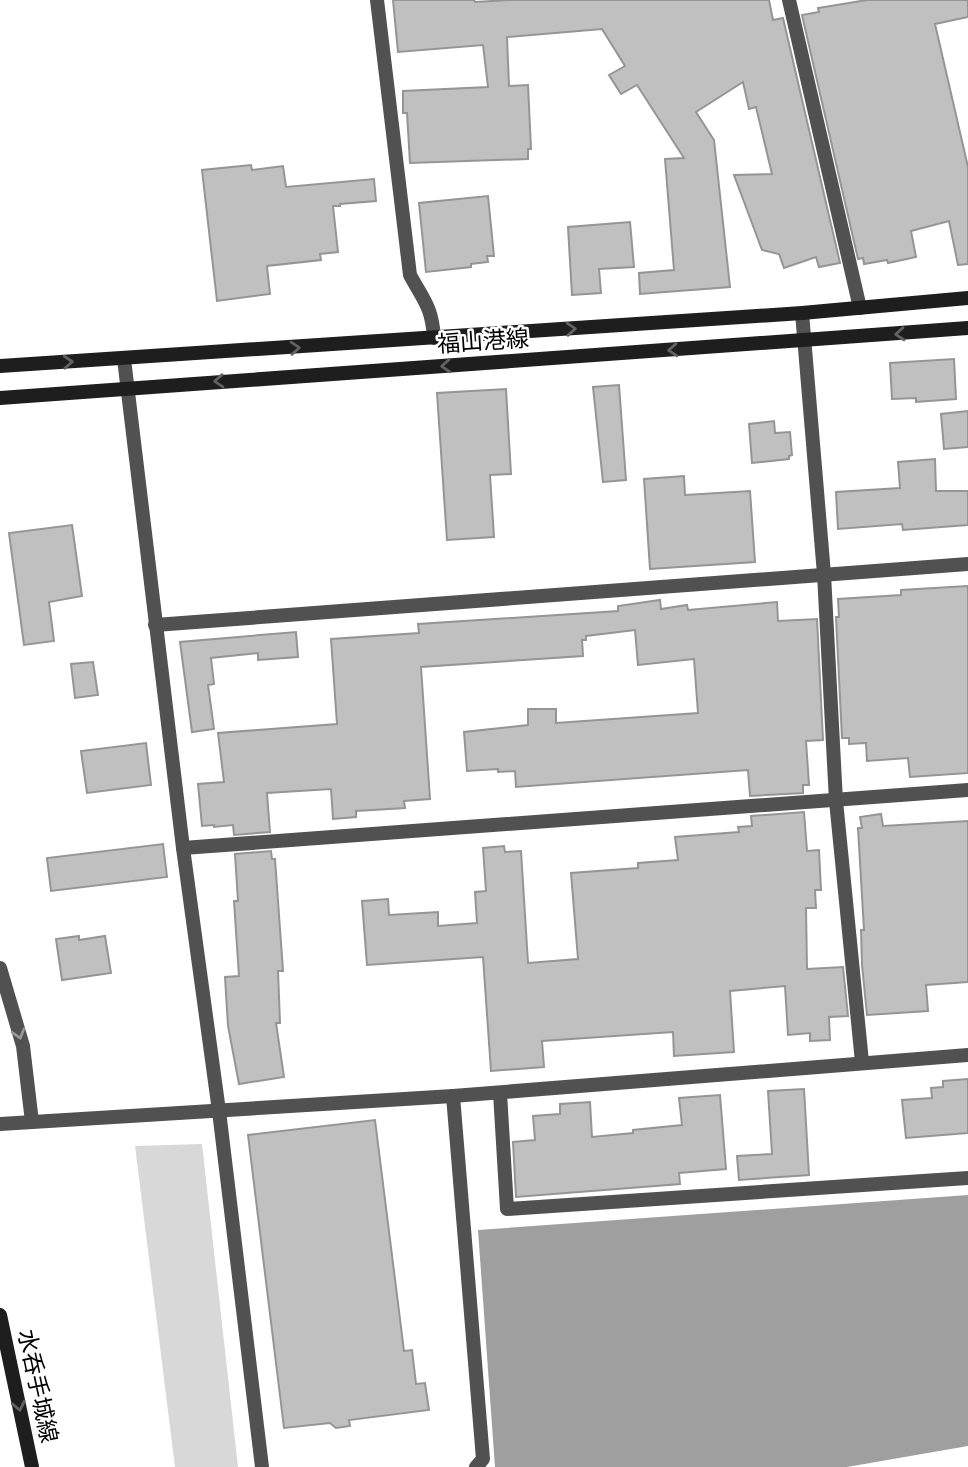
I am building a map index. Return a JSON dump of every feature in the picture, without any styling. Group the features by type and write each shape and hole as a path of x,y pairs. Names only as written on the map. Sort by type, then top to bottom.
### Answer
{"main road":[{"name":"福山港線","path":"0,366 802,313 968,299"},
{"name":"福山港線","path":"0,398 968,328"},
{"name":"水呑手城線","path":"0,1315 32,1467"}],"street":[{"path":"377,0 410,275 433,317 434,338"},
{"path":"789,0 860,308"},
{"path":"802,313 824,574 836,801 862,1062"},
{"path":"124,359 155,625 219,1111 262,1467"},
{"path":"155,625 968,564"},
{"path":"183,849 968,790"},
{"path":"0,968 23,1046 32,1122"},
{"path":"0,1124 500,1093 968,1055"},
{"path":"500,1093 507,1209 968,1178"},
{"path":"453,1096 482,1459 476,1467"}],"shaded area":[{"path":"202,1144 238,1467 175,1467 135,1146"},
{"path":"968,1195 968,1446 847,1467 495,1467 478,1230"}],"building":[{"path":"393,0 769,0 773,20 783,18 840,263 819,267 816,257 784,268 779,254 762,250 734,175 772,174 756,107 749,109 743,82 696,112 714,140 730,287 640,294 639,273 674,270 665,159 684,158 637,85 621,94 609,75 625,66 602,29 507,37 509,86 528,85 531,149 528,149 528,159 410,163 407,113 403,113 403,91 488,87 483,45 398,52"},
{"path":"867,0 968,0 968,17 935,24 968,167 968,264 958,265 949,221 911,231 916,257 888,263 887,260 864,264 863,258 858,259 802,15 819,12 818,8"},
{"path":"251,165 252,170 283,166 286,187 374,179 376,201 333,206 338,252 320,254 321,260 267,266 270,294 217,301 202,170"},
{"path":"488,196 494,256 487,256 488,262 471,264 471,267 426,272 419,203"},
{"path":"630,222 634,267 599,269 601,293 572,295 568,227"},
{"path":"954,359 956,399 916,402 916,398 892,399 890,363"},
{"path":"619,385 626,480 603,482 593,387"},
{"path":"506,389 511,474 490,475 494,537 447,540 437,393"},
{"path":"968,411 968,447 944,449 941,414"},
{"path":"774,421 775,433 790,432 792,455 789,459 752,463 749,424"},
{"path":"935,459 936,491 968,491 968,525 903,530 902,524 838,529 836,492 900,488 898,462"},
{"path":"684,476 685,495 750,491 755,562 650,569 644,479"},
{"path":"72,525 82,596 49,602 54,641 24,645 9,533"},
{"path":"968,586 968,773 910,777 908,758 867,761 866,743 849,744 849,738 842,738 836,617 839,617 838,599 901,595 901,590"},
{"path":"660,600 661,609 687,605 688,610 777,602 778,621 817,619 823,740 806,741 809,785 803,785 803,793 750,796 748,770 516,787 515,771 467,771 464,732 528,725 528,709 556,709 556,723 698,713 694,659 638,665 635,630 586,636 586,640 582,640 583,656 421,667 430,799 404,801 405,808 356,811 356,817 333,819 331,789 267,793 270,832 234,835 233,825 202,826 198,784 224,782 218,733 337,724 331,639 419,633 418,624 618,611 618,606"},
{"path":"296,632 298,657 258,660 258,653 211,658 214,684 208,685 214,729 192,732 180,642"},
{"path":"93,662 98,695 75,698 71,664"},
{"path":"146,743 151,785 87,793 81,751"},
{"path":"804,812 807,851 819,850 821,890 815,890 816,908 806,908 807,969 843,967 848,1016 829,1017 830,1040 810,1041 810,1033 788,1035 785,986 730,991 734,1052 674,1056 673,1032 542,1041 544,1067 491,1071 483,957 367,965 362,901 388,899 389,915 438,912 438,926 477,923 475,892 486,891 483,848 504,846 505,852 521,851 528,963 578,959 571,873 638,868 638,863 678,860 675,837 739,832 738,827 752,826 751,816"},
{"path":"881,814 883,826 968,821 968,982 926,985 928,1011 867,1015 862,965 861,930 864,930 858,828 862,828 860,817"},
{"path":"163,844 167,877 51,891 47,858"},
{"path":"271,851 272,859 275,859 283,971 278,971 280,1023 276,1023 284,1077 239,1084 228,1026 225,977 239,976 234,901 238,901 235,854"},
{"path":"79,936 79,940 105,936 111,973 62,980 56,939"},
{"path":"968,1079 968,1133 906,1138 902,1100 932,1098 931,1088 943,1087 943,1081"},
{"path":"804,1089 809,1175 739,1180 737,1156 772,1154 768,1091"},
{"path":"720,1095 726,1169 679,1173 680,1184 516,1197 513,1142 535,1140 533,1116 560,1114 560,1104 590,1102 592,1137 633,1133 633,1130 682,1125 679,1098"},
{"path":"375,1120 404,1351 412,1350 416,1384 425,1383 429,1410 349,1420 350,1426 336,1428 330,1423 284,1428 248,1135"}]}
